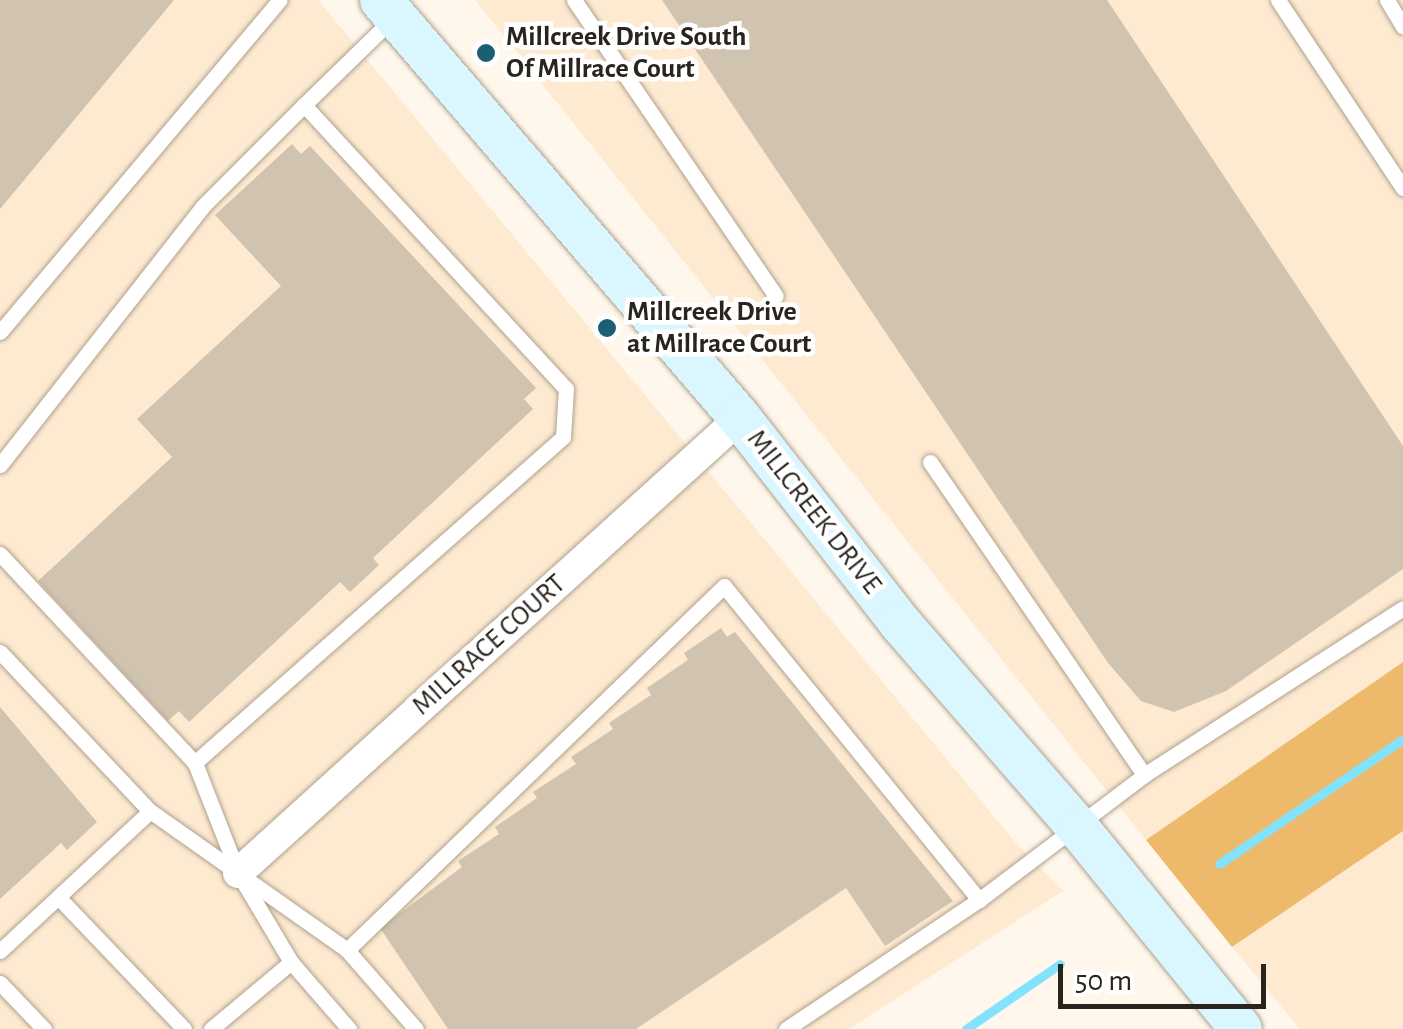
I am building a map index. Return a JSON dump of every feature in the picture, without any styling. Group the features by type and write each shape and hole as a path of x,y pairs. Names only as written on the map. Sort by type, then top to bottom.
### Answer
{"street":[{"name":"MILLCREEK DRIVE","path":"394,5 740,418 900,623 1079,828 1241,1029"},
{"name":"MILLRACE COURT","path":"238,873 740,418"}],"lane":[{"path":"0,332 280,0"},
{"path":"574,0 776,296"},
{"path":"1278,0 1403,188"},
{"path":"1387,0 1403,27"},
{"path":"0,464 202,207 304,106 394,5"},
{"path":"194,763 563,437 566,389 304,106"},
{"path":"930,462 1144,775"},
{"path":"0,554 194,763 238,873 291,962 350,1029"},
{"path":"347,950 724,586 979,900"},
{"path":"786,1029 979,900 1032,855 1079,828 1144,775 1403,608"},
{"path":"0,652 150,811 347,950 416,1029"},
{"path":"0,951 150,811"},
{"path":"58,898 184,1029"},
{"path":"211,1029 291,962"},
{"path":"0,983 44,1029"}],"shaded area":[{"path":"0,0 318,0 1016,843 1063,891 849,1029 0,1029"},
{"path":"475,0 1403,0 1403,662 1146,840"},
{"path":"1403,662 1403,831 1232,947 1146,840"},
{"path":"1403,831 1403,1029 1300,1029 1232,947"}],"building":[{"path":"0,0 174,0 0,209"},
{"path":"662,0 1107,0 1403,446 1403,569 1226,691 1174,712 1141,701 1108,663"},
{"path":"292,144 301,154 310,146 536,388 524,399 533,409 373,558 379,565 350,592 340,582 189,722 179,711 168,721 38,581 172,457 137,419 281,286 215,215"},
{"path":"721,628 727,637 735,632 953,901 885,946 846,888 636,1029 448,1029 380,928 462,867 458,861 499,834 495,827 537,798 533,792 576,764 571,757 613,729 609,723 651,695 647,688 688,660 684,653"},
{"path":"0,707 97,822 67,850 61,843 0,899"}],"waterway":[{"path":"1219,864 1403,739"},
{"path":"966,1029 1060,964"}],"place":[{"name":"Millcreek Drive South Of Millrace Court","path":"486,53"},
{"name":"Millcreek Drive at Millrace Court","path":"607,328"}]}
